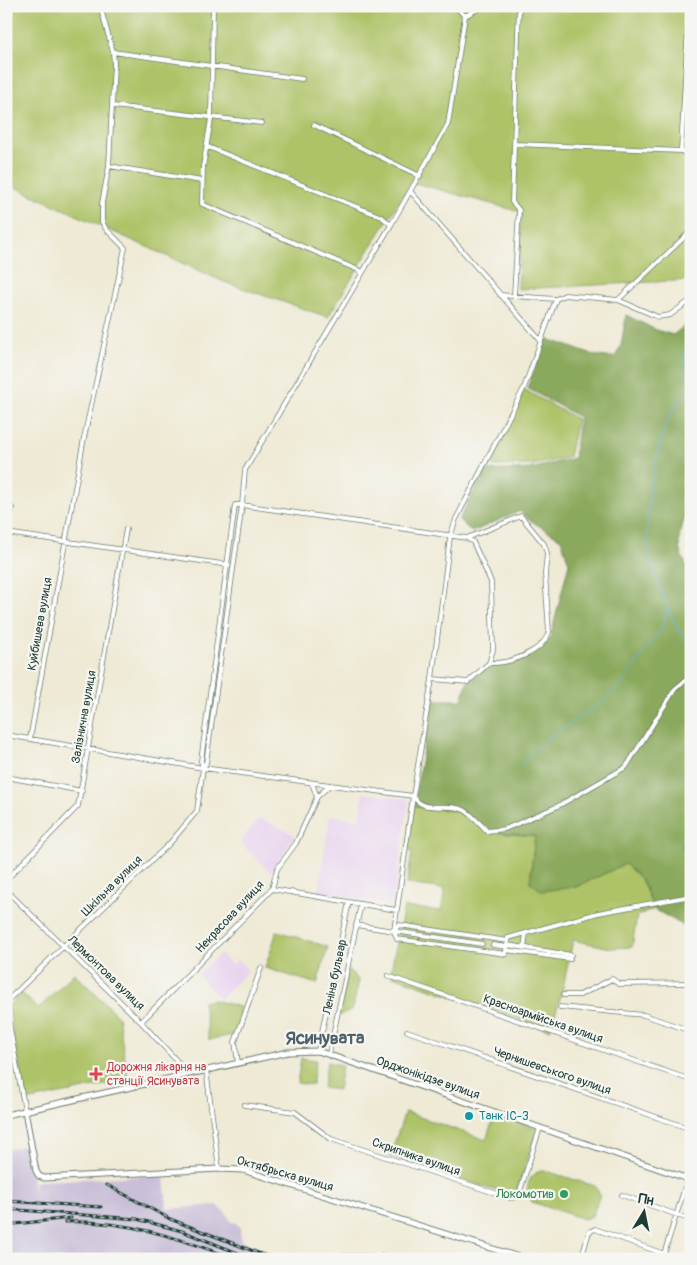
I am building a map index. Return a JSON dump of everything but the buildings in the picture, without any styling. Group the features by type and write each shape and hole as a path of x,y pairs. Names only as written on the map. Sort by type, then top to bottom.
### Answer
{"main road":[{"name":"Орджонікідзе вулиця","path":"6,1115 288,1052 318,1051 689,1179"},
{"name":"Октябрьска вулиця","path":"25,1111 36,1171 39,1176 44,1178 218,1169 243,1170 525,1259"}],"street":[{"path":"100,6 113,52 113,106 109,166 202,181"},
{"path":"214,6 212,119 202,181 202,204 363,272"},
{"path":"455,6 465,16 483,6"},
{"path":"514,296 519,210 512,202 516,144 519,6"},
{"name":"Шкільна вулиця","path":"203,768 206,763 234,566 245,470 411,192 448,124 465,16"},
{"path":"681,151 688,27 691,23"},
{"path":"113,52 302,79"},
{"path":"113,106 212,119 262,123"},
{"path":"314,125 420,176"},
{"path":"516,144 681,151 691,156"},
{"path":"208,147 382,217 391,226"},
{"name":"Куйбишева вулиця","path":"30,739 64,542 125,248 106,229 102,222 109,166"},
{"path":"411,192 541,341"},
{"path":"618,300 691,231"},
{"path":"500,295 556,299 565,295 618,300 658,316 670,315 691,300"},
{"path":"556,299 524,388 456,518 450,537 432,679 394,931 397,939 506,954 508,938 598,913 691,896"},
{"name":"Шкільна вулиця","path":"7,1001 65,947 170,843 198,811 203,768 201,761 235,504 242,505"},
{"path":"242,505 467,538 521,516 544,544 549,632 547,637 521,656 505,662 489,663"},
{"path":"12,508 7,535 234,566"},
{"name":"Залізнична вулиця","path":"6,880 78,806 126,529"},
{"path":"432,679 468,682 489,663 493,650 491,582 473,542 467,538"},
{"path":"413,796 418,804 424,806 457,807 466,811 487,831 506,829 566,802 592,784 626,767 675,689 691,676"},
{"path":"6,735 203,768 413,796"},
{"path":"6,778 82,791"},
{"path":"312,783 317,797 330,785"},
{"name":"Некрасова вулиця","path":"141,1022 272,890 277,869 296,843 317,797"},
{"name":"Лермонтова вулиця","path":"6,890 141,1022 188,1073"},
{"path":"272,890 396,910"},
{"name":"Леніна бульвар","path":"318,1051 348,902"},
{"name":"Леніна бульвар","path":"329,1054 361,904"},
{"path":"356,925 482,944"},
{"path":"394,931 399,925 524,950 571,957"},
{"path":"524,950 526,933"},
{"path":"493,945 507,946"},
{"path":"238,1063 235,1042 261,968"},
{"name":"Красноармійська вулиця","path":"388,976 691,1080"},
{"path":"563,995 580,995 612,979 619,984 691,983"},
{"path":"6,1007 25,1111"},
{"path":"560,1008 644,1016 691,1031"},
{"name":"Чернишевського вулиця","path":"407,1030 691,1129"},
{"path":"206,1069 218,1169"},
{"name":"Скрипника вулиця","path":"244,1105 294,1112 331,1139 447,1179 510,1198 516,1197 519,1194 540,1128"},
{"path":"664,1254 677,1218 675,1214 689,1179 691,1168"},
{"path":"622,1195 691,1220"},
{"path":"581,1259 589,1232 592,1230 598,1230 678,1259"},
{"path":"311,1256 378,1256 394,1259"}],"shaded area":[{"path":"363,793 409,799 393,905 318,892 330,815 360,820"},
{"path":"260,818 295,835 271,873 240,842"},
{"path":"220,953 232,965 238,960 248,971 220,999 198,975"},
{"path":"25,1146 35,1195 34,1182 164,1175 167,1209 217,1205 226,1213 232,1223 235,1222 240,1227 241,1241 282,1259 6,1259 6,1150"}],"green space":[{"path":"6,6 691,6 691,280 518,289 521,212 411,182 328,317 224,282 6,183"},
{"path":"626,315 656,330 673,335 691,321 691,510 682,525 679,541 682,556 691,570 691,930 654,909 641,879 625,864 576,887 542,891 530,882 535,836 488,832 462,811 414,806 431,700 462,700 467,683 489,665 513,662 550,639 569,563 561,539 528,519 520,511 472,532 459,520 484,471 530,469 574,458 579,417 527,388 547,339 589,354 615,357 621,346"},
{"path":"523,389 577,419 569,457 532,465 487,466 519,403"},
{"path":"414,806 462,811 488,832 535,836 530,882 576,887 625,864 641,879 654,909 637,916 632,947 611,948 573,940 562,992 550,1030 390,975 404,907 441,911 445,889 407,884 412,852 407,851"},
{"path":"277,931 328,947 317,984 265,968"},
{"path":"348,969 359,981 352,1010 341,1015 339,1014"},
{"path":"74,973 118,1016 128,1080 26,1101 8,1006 22,993 38,1009"},
{"path":"213,1000 240,1007 237,1034 209,1040 203,1002"},
{"path":"301,1058 316,1060 312,1085 297,1083"},
{"path":"327,1062 342,1065 338,1090 323,1088"},
{"path":"405,1112 486,1140 495,1114 538,1129 516,1192 506,1194 390,1156"},
{"name":"Локомотив","path":"542,1170 595,1186 600,1195 592,1216 584,1219 532,1202 528,1192 528,1183 533,1176"}],"water":[{"path":"689,815 691,816 691,833 684,847 682,847 685,822"}],"waterway":[{"path":"691,346 684,354 685,369 690,389 673,410 660,442 651,485 647,528 651,562 661,590 682,636 691,648"},
{"path":"519,766 549,737 605,700 621,685 661,629 668,608"},
{"path":"691,657 691,669"}],"railway":[{"path":"107,1185 170,1219 274,1259"},
{"path":"6,1201 101,1207"},
{"path":"6,1209 137,1219 182,1231 253,1259"},
{"path":"6,1225 71,1218"},
{"path":"65,1222 108,1224 150,1231 232,1258"}],"place":[{"name":"Дорожня лікарня на станції Ясинувата","path":"96,1074"},
{"name":"Танк ІС-3","path":"469,1116"},
{"name":"Локомотив","path":"564,1194"}],"district":[{"name":"Ясинувата","path":"325,1038"}]}
